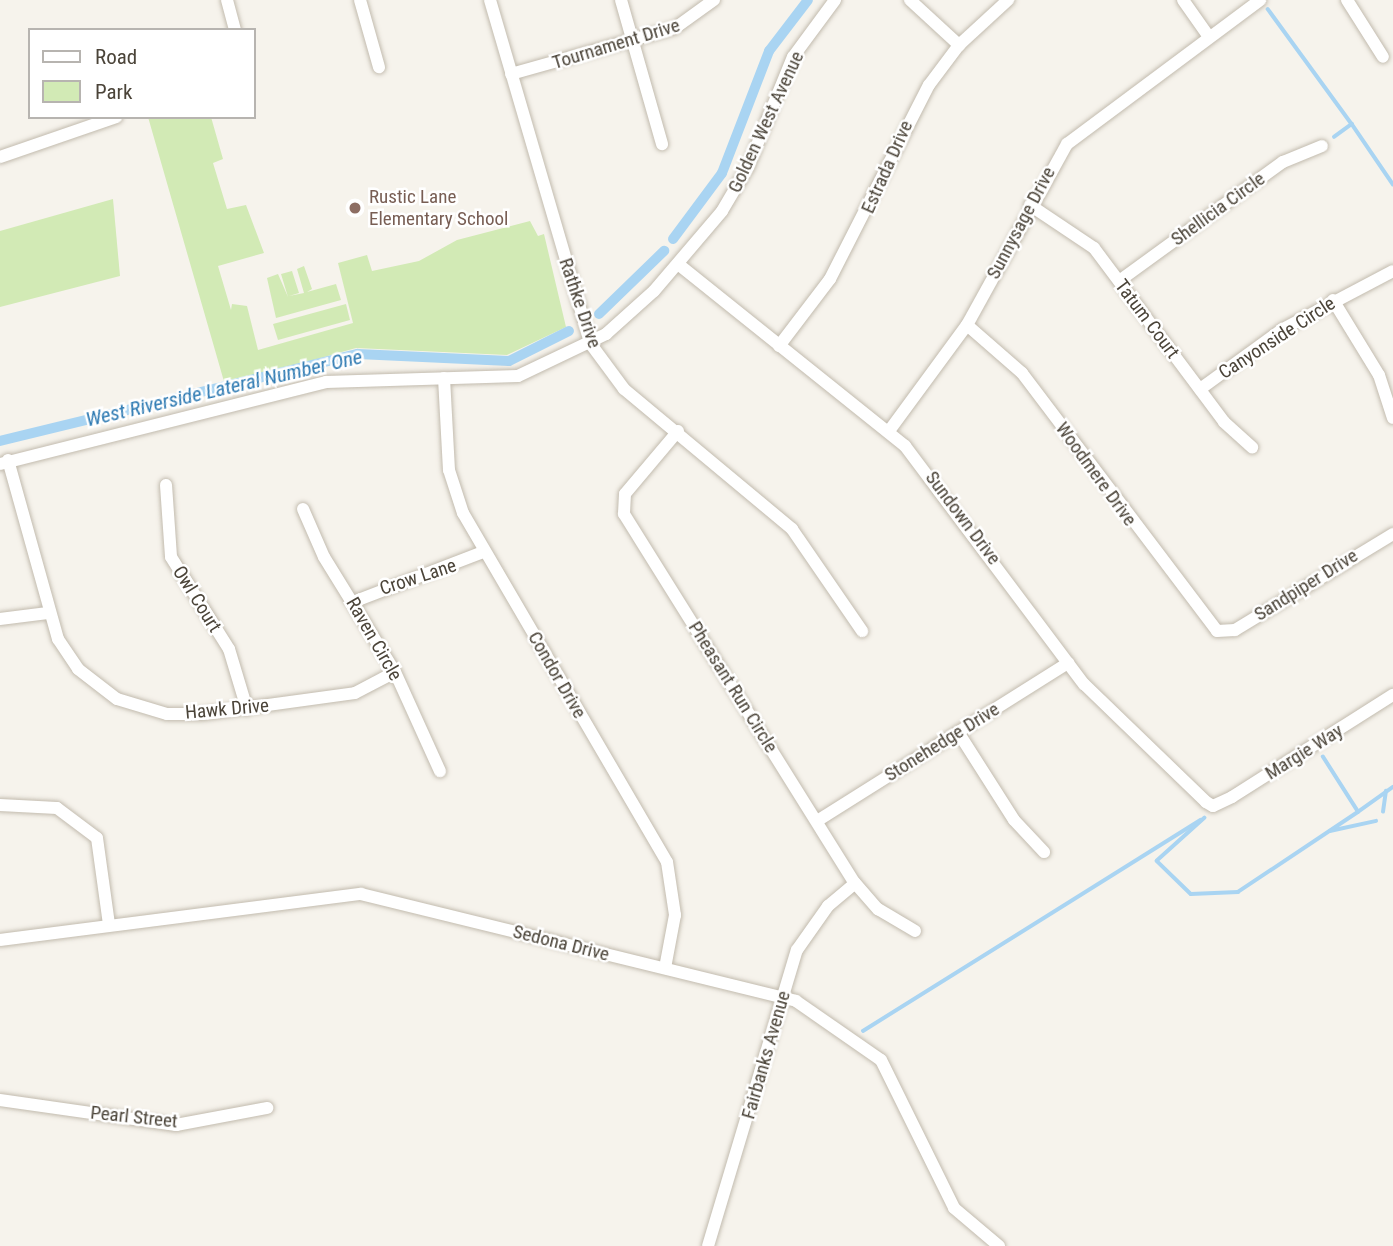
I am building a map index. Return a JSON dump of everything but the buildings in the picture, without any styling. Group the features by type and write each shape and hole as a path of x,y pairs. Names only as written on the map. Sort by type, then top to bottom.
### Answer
{"street":[{"path":"227,0 234,28"},
{"path":"360,0 379,67"},
{"name":"Rathke Drive","path":"490,0 590,343 624,389 678,430 792,529 862,631"},
{"path":"621,0 662,144"},
{"name":"Tournament Drive","path":"511,74 690,22 714,0"},
{"name":"Golden West Avenue","path":"4,462 326,383 518,376 590,343 629,318 678,264 738,187 793,57 835,0"},
{"path":"910,0 959,45"},
{"name":"Estrada Drive","path":"779,346 830,279 912,111 959,45 1008,0"},
{"path":"1182,0 1209,37"},
{"name":"Sunnysage Drive","path":"889,431 967,325 1058,155 1089,123 1260,0"},
{"path":"1347,0 1383,57"},
{"path":"0,156 111,119"},
{"name":"Shellicia Circle","path":"1119,281 1283,162 1322,146"},
{"name":"Tatum Court","path":"1030,205 1084,239 1119,281 1200,390 1252,447"},
{"name":"Sundown Drive","path":"678,264 889,431 929,471 1095,697 1213,806"},
{"name":"Canyonside Circle","path":"1200,390 1333,300 1393,271"},
{"path":"1333,300 1379,375 1393,418"},
{"name":"Woodmere Drive","path":"967,325 1021,373 1217,631"},
{"name":"Condor Drive","path":"444,378 449,470 483,552 566,683 603,761 658,842 675,915 664,968"},
{"name":"Pheasant Run Circle","path":"678,430 620,505 855,883 878,908 915,931"},
{"name":"Hawk Drive","path":"4,462 48,613 78,669 117,699 167,714 247,709 355,693 395,672"},
{"name":"Owl Court","path":"166,485 171,557 229,649 247,709"},
{"name":"Raven Circle","path":"303,509 353,602 395,672 440,771"},
{"name":"Sandpiper Drive","path":"1217,631 1236,630 1393,534"},
{"name":"Crow Lane","path":"353,602 483,552"},
{"path":"0,619 48,613"},
{"name":"Stonehedge Drive","path":"817,821 1068,663"},
{"name":"Margie Way","path":"1213,806 1393,695"},
{"path":"958,732 1014,820 1044,852"},
{"path":"0,805 57,807 97,838 109,924"},
{"name":"Fairbanks Avenue","path":"708,1246 805,934 855,883"},
{"name":"Sedona Drive","path":"0,940 361,894 784,997 881,1060 954,1208 999,1246"},
{"name":"Pearl Street","path":"0,1100 176,1125 267,1108"}],"green space":[{"path":"149,119 212,119 223,159 213,163 227,209 246,205 264,253 218,266 231,310 232,304 247,306 258,350 353,323 338,263 367,255 372,271 419,261 457,240 530,221 538,236 544,234 566,327 507,355 356,348 225,385"},
{"path":"113,199 120,276 0,307 0,231"},
{"path":"304,266 312,289 307,292 336,284 341,300 276,318 267,278 278,274 288,297 281,274 292,271 299,293 289,296 304,293 297,269"},
{"path":"346,304 350,320 278,340 273,324"}],"waterway":[{"name":"West Riverside Lateral Number One","path":"673,239 722,173 769,51 808,0"},
{"path":"1268,9 1352,124"},
{"path":"1334,137 1352,124 1393,184"},
{"name":"West Riverside Lateral Number One","path":"599,314 664,251"},
{"name":"West Riverside Lateral Number One","path":"0,441 358,354 509,361 569,331"},
{"path":"1205,818 1157,861 1191,894 1238,892 1358,812 1323,757"},
{"path":"1358,812 1393,787"},
{"path":"1383,812 1386,791"},
{"path":"863,1031 1201,820"},
{"path":"1330,831 1376,821"}],"place":[{"name":"Rustic Lane Elementary School","path":"355,208"}]}
